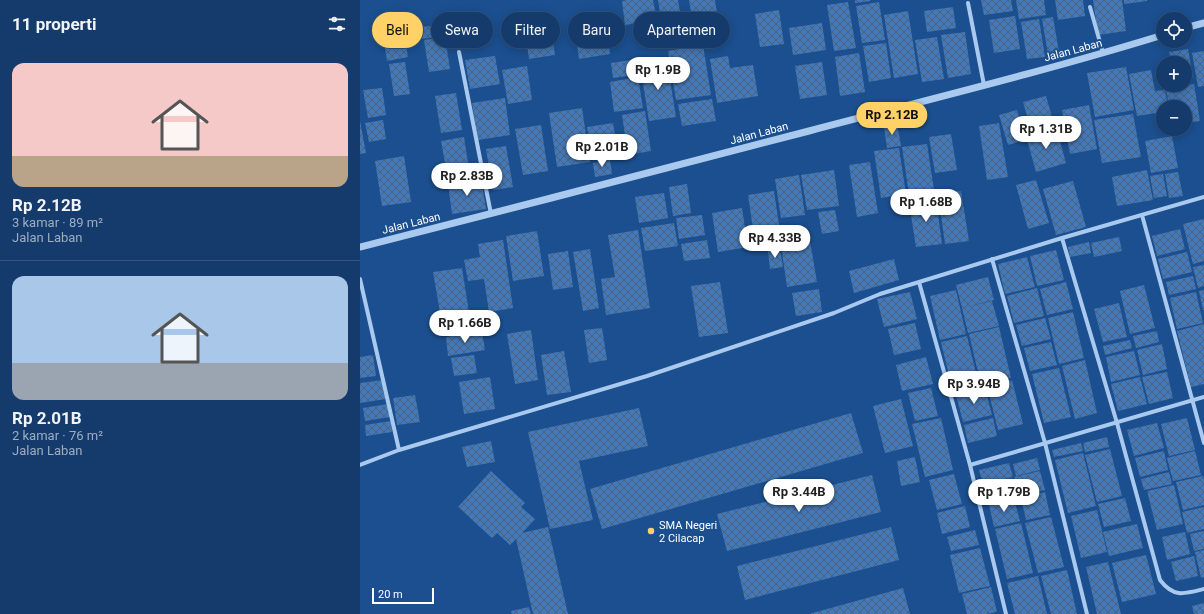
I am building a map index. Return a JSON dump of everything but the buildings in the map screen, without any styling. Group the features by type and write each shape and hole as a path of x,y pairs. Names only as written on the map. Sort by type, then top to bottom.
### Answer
{"street":[{"path":"968,3 984,85"},
{"path":"1090,7 1103,53"},
{"path":"1192,26 1204,22"},
{"name":"Jalan Laban","path":"360,247 984,85 1156,37"},
{"path":"459,52 491,214"},
{"path":"360,465 399,450 647,376 834,313 880,294 1062,238 1204,197"},
{"path":"1142,215 1204,444"},
{"path":"1062,238 1117,423 1160,580 1167,588 1174,592 1187,593 1204,589"},
{"path":"992,259 1045,443 1087,614"},
{"path":"360,279 399,450"},
{"path":"919,282 970,465 1006,614"},
{"path":"970,465 1204,397"}],"place":[{"name":"SMA Negeri 2 Cilacap","path":"651,531"}]}
